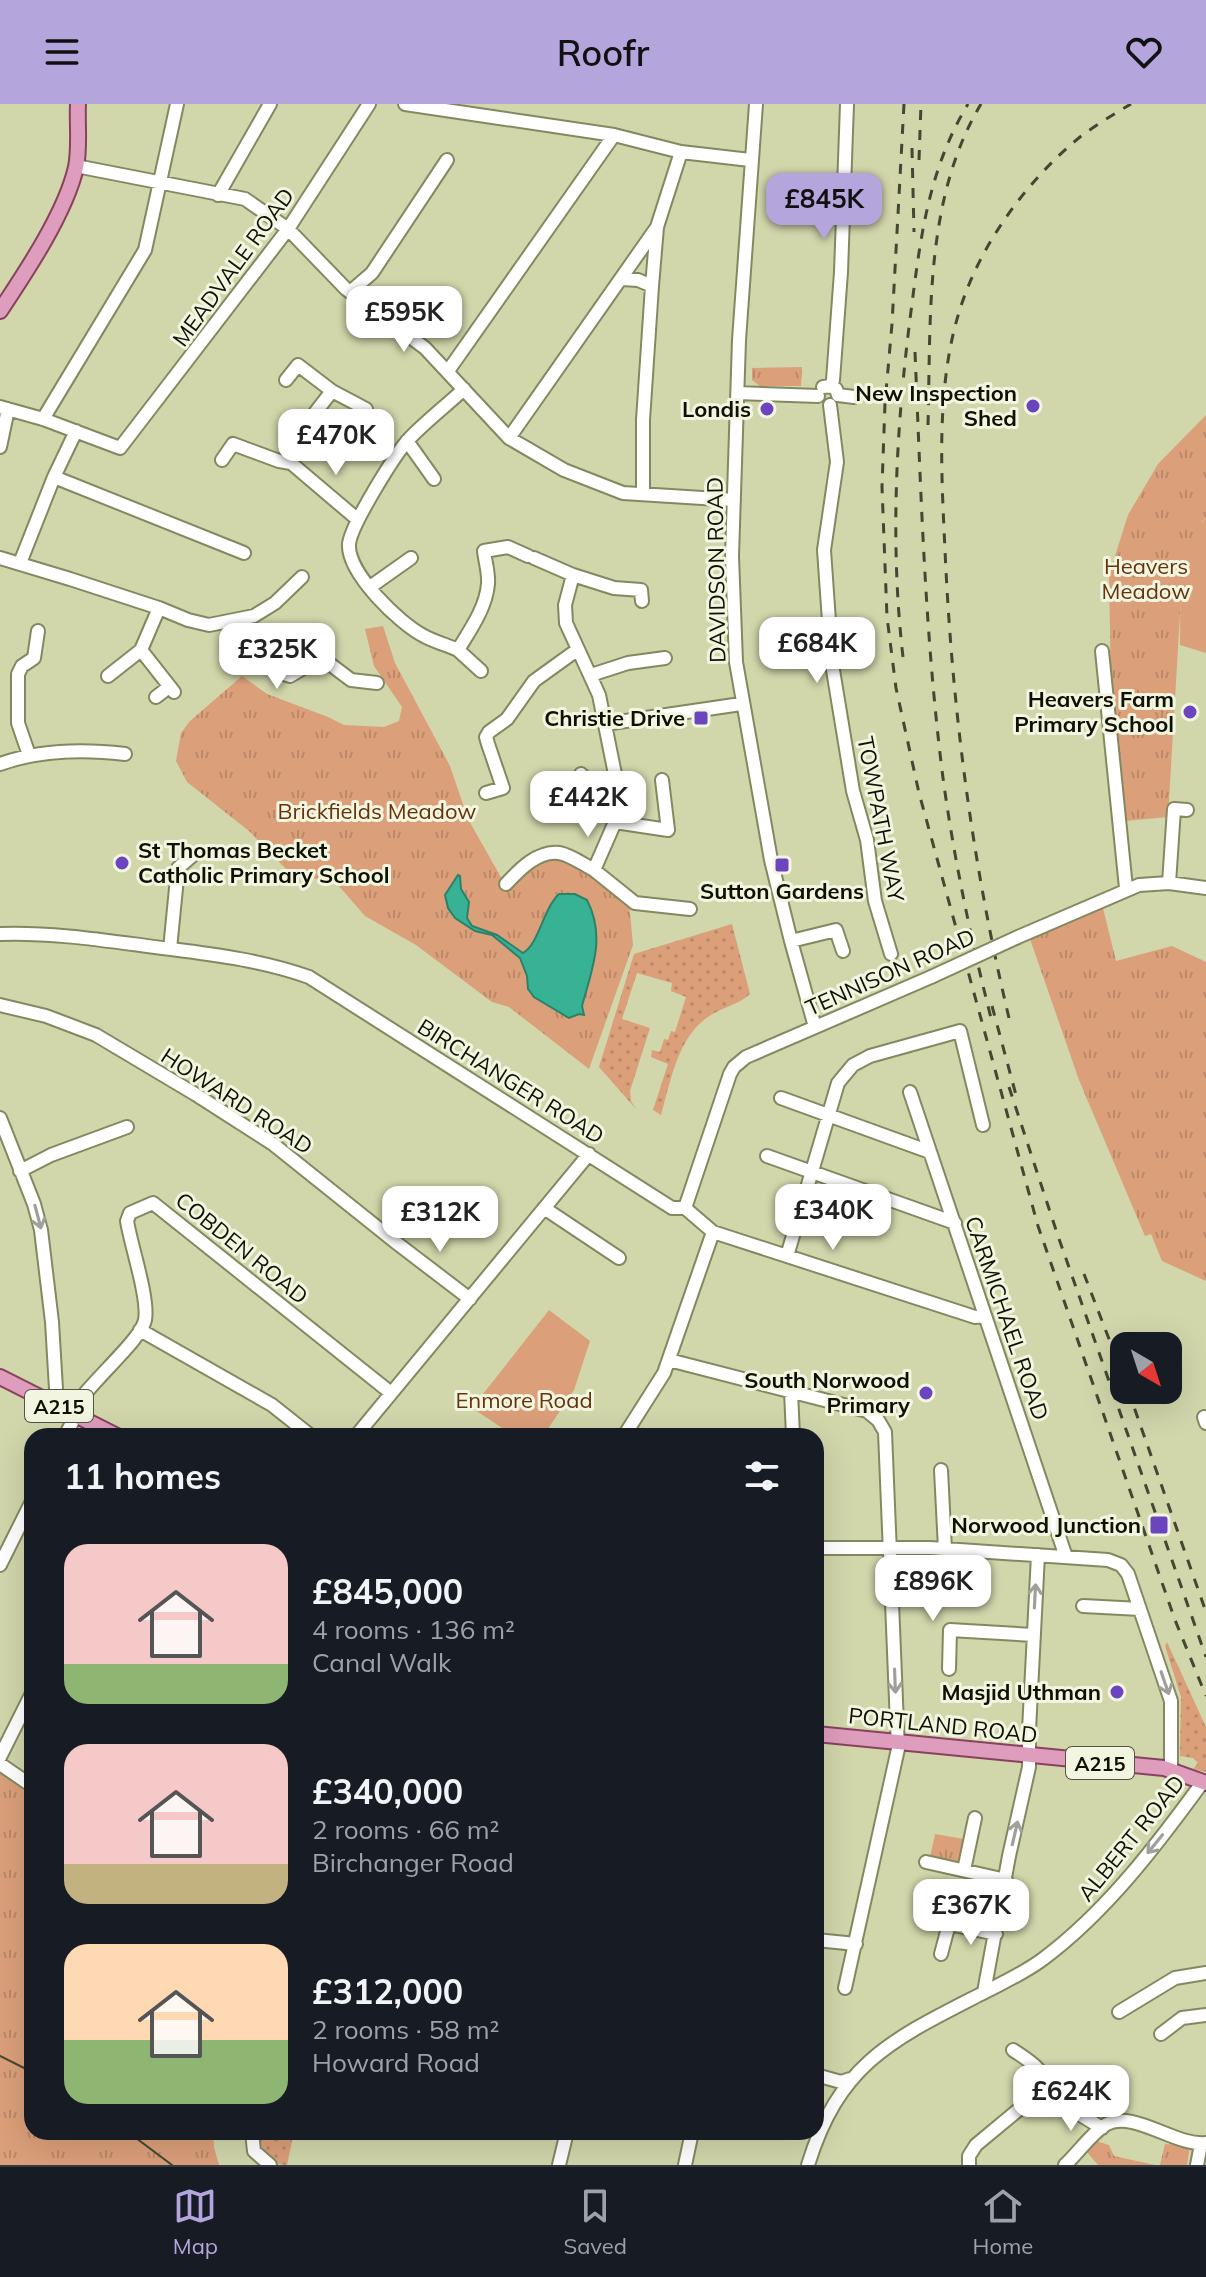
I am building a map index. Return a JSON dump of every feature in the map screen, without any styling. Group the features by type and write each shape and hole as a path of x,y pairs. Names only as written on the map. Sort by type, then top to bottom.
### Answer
{"main road":[{"path":"0,311 56,217 76,166 78,104"},
{"name":"A215","path":"0,1377 101,1428"},
{"name":"PORTLAND ROAD","path":"824,1735 1171,1770 1204,1783"}],"street":[{"path":"43,419 145,250 177,104"},
{"path":"218,195 270,104"},
{"name":"MEADVALE ROAD","path":"76,431 120,448 288,229 369,104"},
{"path":"405,104 614,135 681,152 750,160"},
{"name":"DAVIDSON ROAD","path":"756,104 750,160 734,500 736,662 765,830 815,1027"},
{"name":"TOWPATH WAY","path":"847,104 841,272 833,380 837,462 824,550 832,664 853,791 867,840 875,901 891,954"},
{"path":"448,371 614,135"},
{"path":"643,494 643,420 657,227 681,152"},
{"path":"350,292 372,273 447,160"},
{"path":"76,166 245,199 288,229 350,292 425,348 509,438 564,470 623,493 734,500"},
{"path":"509,438 657,227"},
{"path":"622,279 638,280 652,286"},
{"path":"286,380 298,365 332,391 366,409"},
{"path":"738,393 818,396 822,388 833,395 854,397"},
{"path":"464,389 407,441 357,519 349,545 355,569 390,608 423,635 458,650 481,671"},
{"path":"291,463 308,422 332,391"},
{"path":"0,447 4,408 76,431 20,563"},
{"path":"407,441 434,479"},
{"path":"222,460 233,444 291,463 357,519"},
{"path":"54,477 151,513 244,553"},
{"path":"458,650 480,612 489,582 484,551 508,547 573,575 614,588 646,593"},
{"path":"0,558 209,625 243,620 265,610 302,577"},
{"path":"370,587 411,558"},
{"path":"573,575 564,614 567,630 599,695 617,784 615,822 594,870"},
{"path":"108,676 141,650 159,608"},
{"path":"243,620 258,652 283,674 290,676 318,655 326,641"},
{"path":"29,755 18,723 18,674 22,666 34,658 38,631"},
{"path":"141,650 172,689 156,697"},
{"path":"486,793 503,788 488,744 489,732 507,719 542,674 577,650"},
{"path":"1102,651 1126,888"},
{"path":"318,655 351,680 377,683"},
{"path":"591,675 628,663 665,658"},
{"path":"605,724 741,704"},
{"path":"0,764 29,755 58,751 125,754"},
{"path":"581,774 597,792 616,798"},
{"path":"615,822 668,830 662,780"},
{"path":"1169,883 1174,809 1187,810"},
{"path":"506,884 534,858 559,853 594,870 635,903 690,909"},
{"path":"170,949 178,868 192,856"},
{"name":"TENNISON ROAD","path":"685,1208 734,1067 746,1057 1126,888 1155,882 1206,888"},
{"path":"791,941 836,930 843,951"},
{"name":"BIRCHANGER ROAD","path":"0,934 45,934 214,954 309,977 672,1208 685,1208 713,1232 975,1317 985,1316"},
{"name":"HOWARD ROAD","path":"0,1005 46,1016 96,1035 195,1094 273,1144 470,1299"},
{"path":"787,1256 838,1083 853,1065 870,1056 960,1031 983,1125"},
{"name":"CARMICHAEL ROAD","path":"910,1092 1066,1557"},
{"path":"781,1098 930,1152"},
{"path":"0,1118 41,1230 52,1322 54,1404"},
{"path":"20,1171 51,1155 127,1127"},
{"path":"363,1428 589,1154"},
{"path":"767,1156 955,1223"},
{"name":"COBDEN ROAD","path":"140,1330 145,1320 145,1310 127,1221 130,1213 153,1203 391,1393"},
{"path":"544,1208 619,1258"},
{"path":"629,1428 669,1360 713,1232"},
{"path":"68,1428 73,1414 96,1378 140,1330 272,1405 301,1428"},
{"path":"669,1360 867,1411 878,1420 885,1432 898,1743 845,1988"},
{"path":"791,1391 793,1428"},
{"path":"941,1470 945,1549"},
{"path":"0,1565 24,1517"},
{"path":"824,1548 945,1549 1108,1560 1121,1565 1128,1574 1171,1701 1171,1770"},
{"path":"984,1992 1028,1777 1038,1555"},
{"path":"1091,1604 1140,1609"},
{"path":"949,1669 950,1630 1033,1635"},
{"path":"0,1757 24,1709"},
{"path":"0,1764 24,1780"},
{"name":"ALBERT ROAD","path":"824,2126 850,2079 896,2039 1014,1977 1059,1947 1093,1916 1204,1783"},
{"path":"964,1870 975,1818"},
{"path":"926,1862 1006,1880"},
{"path":"941,1954 949,1924 996,1934"},
{"path":"824,1941 856,1944"},
{"path":"991,1961 992,1971 998,1977 1014,1977"},
{"path":"1119,2012 1175,1978 1206,1973"},
{"path":"1161,2034 1182,2018 1206,2015"},
{"path":"1013,2050 1040,2070 1048,2093"},
{"path":"824,2077 841,2082 850,2079"},
{"path":"969,2165 970,2152 984,2137 1041,2091 1102,2128"},
{"path":"1065,2165 1102,2128 1121,2121 1204,2144 1197,2165"},
{"path":"253,2140 254,2151 270,2165"},
{"path":"559,2165 565,2140"},
{"path":"685,2165 690,2140"},
{"name":"ALBERT ROAD","path":"808,2165 818,2140"}],"green space":[{"path":"802,367 801,386 760,386 752,380 752,368"},
{"name":"Heavers Meadow","path":"1206,415 1206,517 1202,521 1181,598 1168,817 1125,821 1111,687 1109,575 1128,515 1158,464"},
{"path":"1206,517 1206,653 1180,645 1185,561 1196,530"},
{"name":"Brickfields Meadow","path":"383,626 395,663 450,766 468,819 502,879 559,849 629,903 633,945 589,1069 509,1007 492,1002 416,945 365,916 338,885 288,871 249,831 187,782 176,761 181,733 190,721 242,676 267,694 344,725 384,727 399,721 402,707 374,666 365,629"},
{"path":"1103,908 1116,961 1172,946 1206,962 1206,1281 1162,1261 1151,1234 1145,1236 1079,1080 1030,939"},
{"path":"732,924 750,994 711,1015 691,1034 677,1059 661,1115 653,1110 668,1064 651,1057 652,1050 660,1052 664,1039 668,1040 671,1031 675,1032 686,997 671,991 672,983 637,973 622,1019 650,1028 630,1091 636,1109 599,1067 634,954"},
{"name":"Enmore Road","path":"549,1310 590,1341 574,1390 548,1428 502,1428 472,1408"},
{"path":"1167,1642 1206,1727 1206,1772 1193,1769 1198,1763 1193,1758 1180,1756 1181,1697 1165,1646"},
{"path":"0,1773 24,1790 24,2140 214,2140 219,2165 0,2165"},
{"path":"935,1834 964,1839 959,1862 930,1857"},
{"path":"259,2140 292,2140 287,2165 276,2163"},
{"path":"1096,2141 1109,2145 1114,2156 1155,2165 1098,2165 1086,2151"},
{"path":"1165,2144 1190,2146 1187,2165 1160,2165"}],"water":[{"path":"458,875 461,889 469,902 467,918 472,926 497,935 523,953 533,942 559,894 575,894 587,900 596,927 596,940 593,966 582,1006 584,1015 569,1018 534,997 528,989 520,958 492,935 475,931 455,918 448,908 445,895"}],"tram line":[{"path":"0,2056 24,2068"},
{"path":"139,2140 172,2165"}],"railway":[{"path":"904,104 882,487 887,617 896,688 919,793 1038,1226 1175,1620 1206,1696"},
{"path":"919,160 921,104"},
{"path":"903,657 897,573 896,488 910,319 922,235 934,182 943,155 968,104"},
{"path":"928,425 931,301 940,219 962,141 981,104"},
{"path":"1009,1018 974,843 953,668 942,453 949,354 956,323 975,270 1013,207 1062,152 1131,104"},
{"path":"912,148 914,232"},
{"path":"915,352 924,565 937,725 958,869 991,1018"},
{"path":"992,1006 1016,1095"},
{"path":"1009,1087 1206,1657"},
{"path":"1084,1274 1110,1342"},
{"path":"1133,1404 1206,1612"}],"place":[{"name":"New Inspection Shed","path":"1033,406"},
{"name":"Londis","path":"767,409"},
{"name":"Heavers Farm Primary School","path":"1190,712"},
{"name":"Christie Drive","path":"701,718"},
{"name":"St Thomas Becket Catholic Primary School","path":"122,863"},
{"name":"Sutton Gardens","path":"782,865"},
{"name":"South Norwood Primary","path":"926,1393"},
{"name":"Norwood Junction","path":"1159,1525"},
{"name":"Masjid Uthman","path":"1117,1692"}]}
